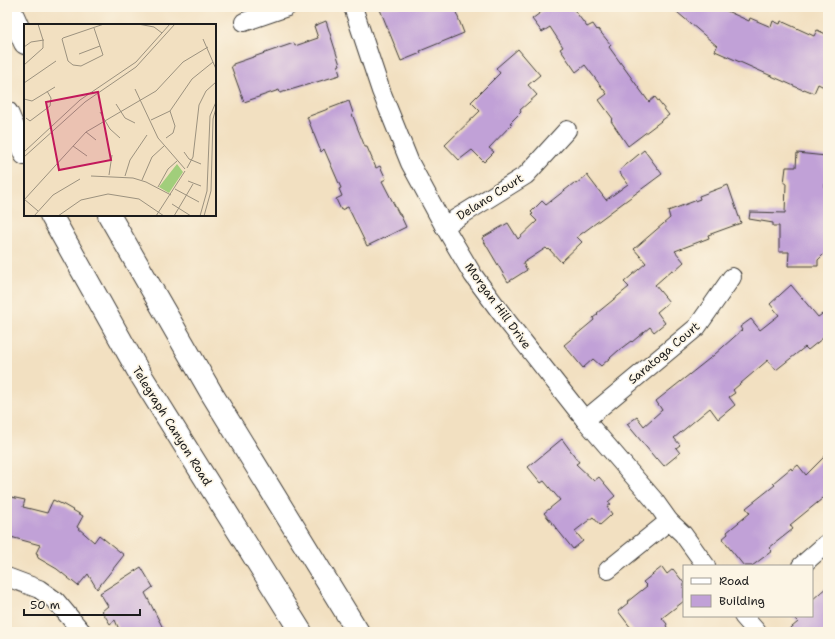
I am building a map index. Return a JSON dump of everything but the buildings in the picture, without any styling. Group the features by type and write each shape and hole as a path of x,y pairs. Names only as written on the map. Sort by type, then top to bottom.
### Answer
{"main road":[{"path":"9,7 24,41"},
{"path":"7,112 24,152"},
{"name":"Telegraph Canyon Road","path":"52,216 137,369 300,632"},
{"path":"110,216 212,394 358,632"}],"street":[{"path":"244,22 287,7"},
{"name":"Morgan Hill Drive","path":"354,7 381,91 410,163 444,226 474,275 507,321 585,420 654,500 669,521 683,534 705,565"},
{"name":"Delano Court","path":"444,226 526,175 567,130"},
{"name":"Saratoga Court","path":"585,420 697,327 732,277"},
{"path":"608,570 669,521"},
{"path":"803,565 826,544"},
{"path":"7,577 39,589 56,601 82,632"},
{"path":"745,617 757,632"}]}
